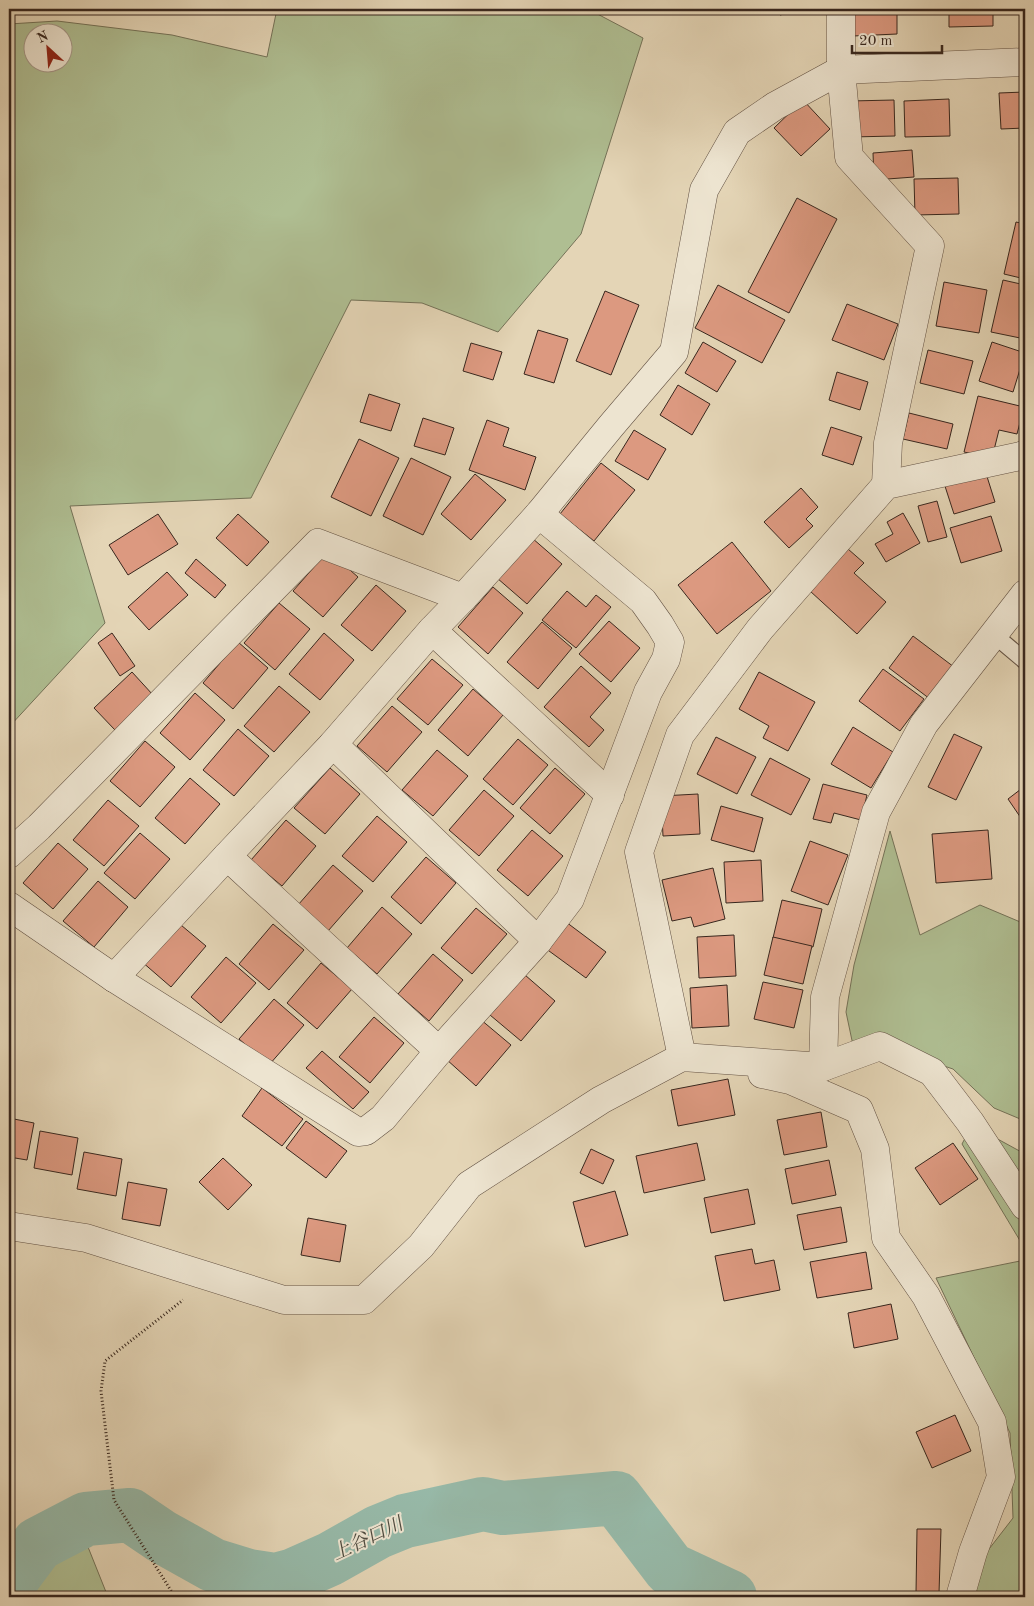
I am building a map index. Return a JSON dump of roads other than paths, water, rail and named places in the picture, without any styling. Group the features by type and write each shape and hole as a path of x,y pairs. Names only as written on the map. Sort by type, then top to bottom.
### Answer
{"street":[{"path":"841,9 841,70 849,157 930,246 888,443 886,485"},
{"path":"114,978 226,856 333,744 432,630 539,514 674,352 704,190 737,132 775,106 841,70 1025,62"},
{"path":"682,1058 638,852 680,735 760,630 886,485 1025,455"},
{"path":"9,906 114,978 358,1132 366,1131 383,1118 439,1051 538,940 570,899 648,692 666,659 670,642 660,624 643,601 539,514"},
{"path":"9,854 39,827 318,543 463,598"},
{"path":"823,1067 825,997 876,812 924,724 1025,594"},
{"path":"432,630 610,795"},
{"path":"333,744 538,940"},
{"path":"226,856 439,1051"},
{"path":"9,1226 86,1238 284,1300 364,1300 421,1246 469,1185 601,1100 682,1058 823,1067 880,1046 932,1072 970,1122 1025,1206"},
{"path":"682,1058 790,1080 859,1110 875,1150 886,1238 926,1296 992,1422 1002,1476 972,1552 960,1597"}],"lane":[{"path":"993,634 1025,661"}],"waterway":[{"name":"上谷口川","path":"9,1583 38,1544 86,1519 130,1515 161,1536 213,1565 249,1576 275,1580 294,1575 330,1559 378,1532 405,1521 483,1504 503,1508 616,1498 670,1569 730,1597"}]}
